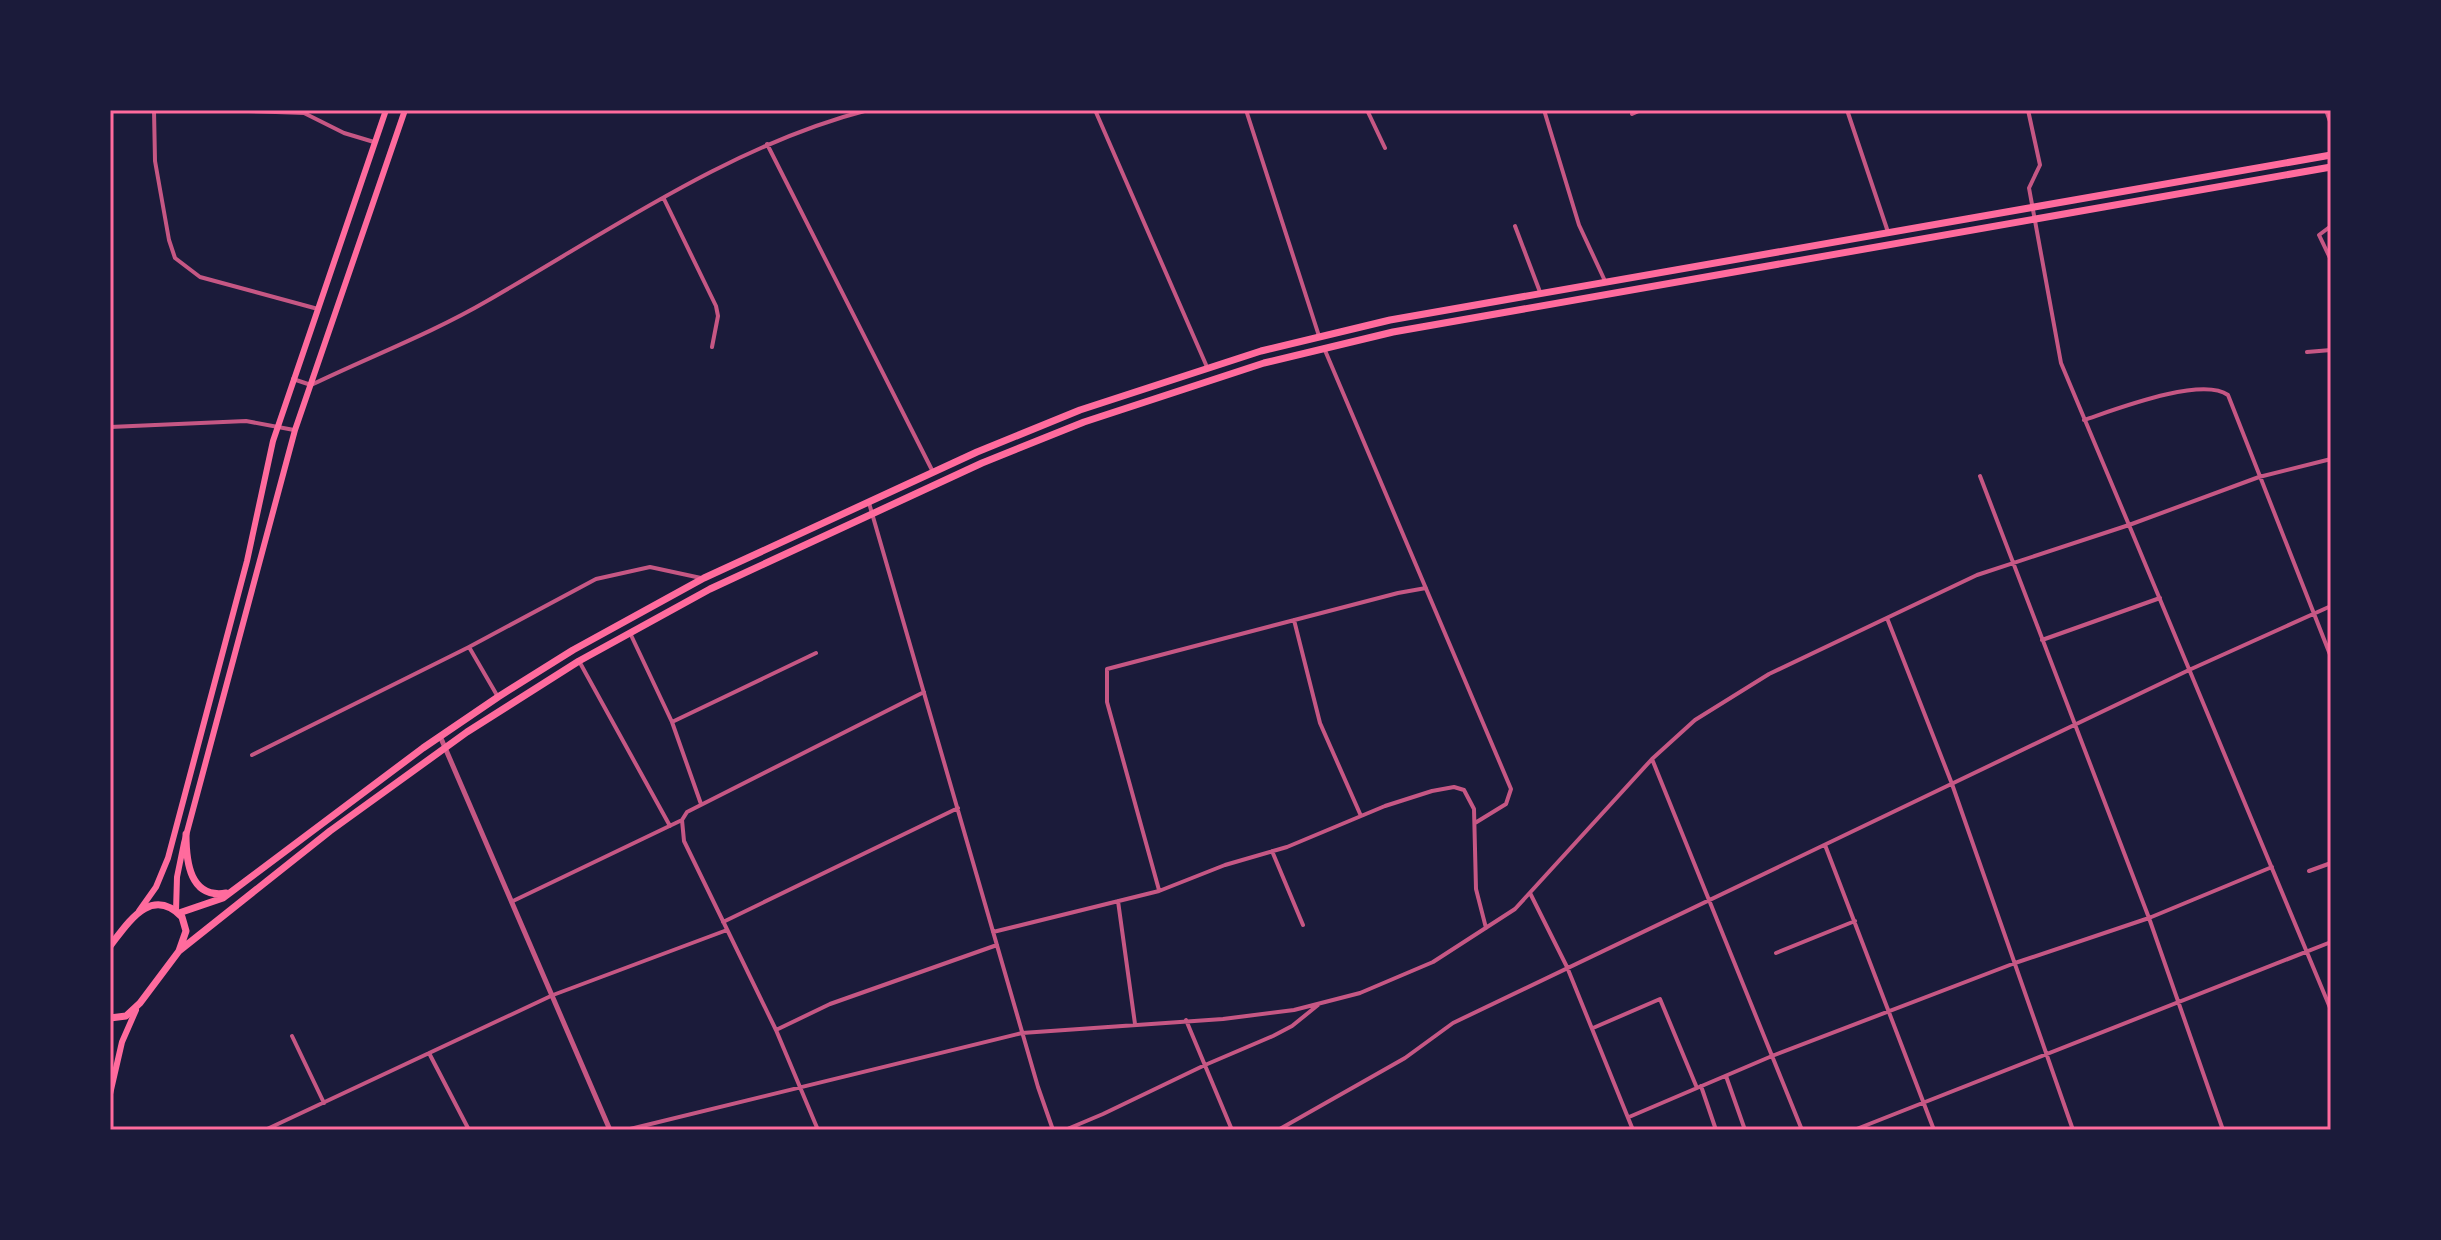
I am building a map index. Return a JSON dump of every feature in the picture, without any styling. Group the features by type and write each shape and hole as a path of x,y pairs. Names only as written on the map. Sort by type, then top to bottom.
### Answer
{"highway":[{"path":"177,912 212,903 232,892 440,736 573,650 704,578 933,472 1080,410 1207,367 1390,320 2331,155"},
{"path":"110,1018 126,1016 140,1003 179,951 330,831 446,747 579,661 710,589 982,463 1084,422 1173,391 1324,348 1482,315 2331,167"},
{"path":"186,834 188,868 196,882 214,894 232,892"},
{"path":"110,946 137,913 158,905 182,917 186,931 179,951"}],"main road":[{"path":"137,913 156,887 168,858 247,561 278,425 386,110"},
{"path":"177,912 177,877 186,834 295,430 405,110"},
{"path":"110,1094 129,1021 140,1003"}],"street":[{"path":"154,110 155,161 175,258 200,277 318,309"},
{"path":"219,110 304,113 344,133 374,142"},
{"path":"293,379 311,385 483,304 664,199 767,144 868,110"},
{"path":"1095,110 1207,367"},
{"path":"1246,110 1319,336"},
{"path":"1367,110 1385,148"},
{"path":"1544,110 1579,225 1605,281"},
{"path":"1632,114 1641,110"},
{"path":"1847,110 1888,232"},
{"path":"2028,110 2040,165 2029,188 2061,363 2331,1010"},
{"path":"2326,110 2331,124"},
{"path":"767,144 933,472"},
{"path":"664,199 716,306 718,316 712,347"},
{"path":"1515,226 1540,292"},
{"path":"2331,226 2319,235 2331,260"},
{"path":"1324,348 1511,789 1506,804 1475,823"},
{"path":"2307,352 2331,350"},
{"path":"2084,420 2153,397 2209,388 2228,395 2331,657"},
{"path":"110,427 246,421 295,430"},
{"path":"626,1130 1022,1033 1223,1019 1294,1010 1360,993 1433,962 1515,909 1652,759 1695,720 1769,674 1977,575 2129,525 2259,477 2331,459"},
{"path":"1980,476 2011,564 2149,918 2223,1130"},
{"path":"869,503 1022,1033 1053,1130"},
{"path":"252,755 469,647 596,579 650,567 704,578"},
{"path":"1159,891 1107,702 1107,669 1426,588"},
{"path":"2041,641 2160,598"},
{"path":"1278,1130 1405,1058 1453,1023 2189,670 2331,606"},
{"path":"1887,618 1952,784 2073,1130"},
{"path":"1294,620 1320,723 1361,816"},
{"path":"630,633 672,722 701,804"},
{"path":"469,647 498,697"},
{"path":"672,722 816,653"},
{"path":"579,661 670,826"},
{"path":"513,901 682,820 687,812 701,804 924,692"},
{"path":"440,736 610,1130"},
{"path":"1652,759 1802,1130"},
{"path":"993,932 1159,891 1361,816 1432,791 1454,787 1464,790 1471,800 1475,823 1476,889 1486,928"},
{"path":"723,922 958,808"},
{"path":"682,820 684,841 776,1030 818,1130"},
{"path":"1824,845 1934,1130"},
{"path":"1272,851 1303,925"},
{"path":"2309,871 2331,863"},
{"path":"1629,1117 1772,1056 2015,963 2149,918 2272,867"},
{"path":"1530,893 1567,967 1633,1130"},
{"path":"1118,901 1135,1024"},
{"path":"1776,953 1855,921"},
{"path":"265,1130 553,995 727,930"},
{"path":"1854,1130 2331,942"},
{"path":"776,1030 830,1004 997,945"},
{"path":"1593,1028 1660,999 1716,1130"},
{"path":"1065,1130 1292,1026 1320,1003"},
{"path":"1186,1020 1232,1130"},
{"path":"292,1036 324,1103"},
{"path":"429,1053 469,1130"},
{"path":"1726,1076 1745,1130"}]}
